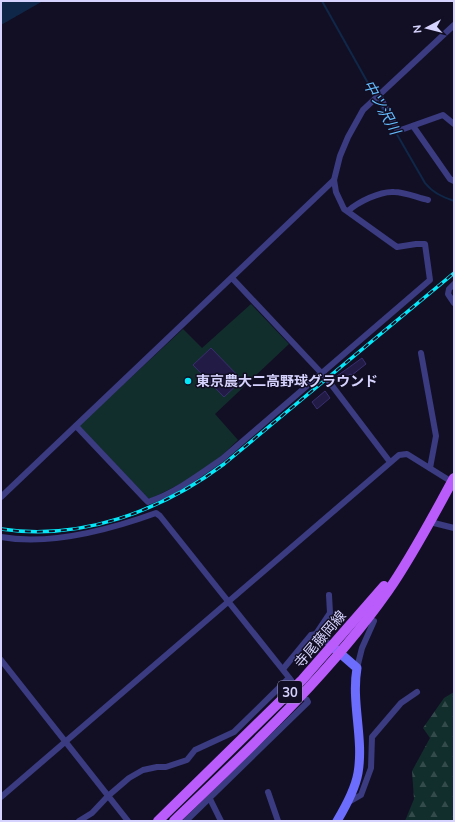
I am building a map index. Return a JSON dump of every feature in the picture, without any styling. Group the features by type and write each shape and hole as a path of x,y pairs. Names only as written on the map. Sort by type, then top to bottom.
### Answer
{"main road":[{"name":"寺尾藤岡線","path":"158,821 302,680 336,650 375,609 412,555 453,480"},
{"name":"寺尾藤岡線","path":"174,821 234,764 307,689 336,650"}],"street":[{"path":"76,426 148,502 170,492 222,459 430,280 424,244 397,247 344,209 336,192 334,180 340,156 348,137 363,110 454,26"},
{"path":"379,95 398,131 443,115 454,124"},
{"path":"413,126 450,179 454,181"},
{"path":"1,497 334,180"},
{"path":"348,211 352,207 373,196 394,192 428,200"},
{"path":"232,278 327,379 390,462"},
{"path":"454,284 449,288 448,294 454,303"},
{"path":"421,353 436,436 430,468"},
{"path":"1,797 399,455 407,454 453,480"},
{"path":"1,537 43,538 72,536 102,530 156,513 160,516 290,679 234,732 195,750 187,760 166,767 143,770 129,778 92,812 79,821"},
{"path":"430,522 454,528"},
{"path":"283,669 312,635 316,634 330,613 329,595"},
{"path":"337,821 355,786 360,760 355,699 357,668 362,648 374,621"},
{"path":"316,634 357,668"},
{"path":"1,660 128,821"},
{"path":"347,803 361,795 369,775 371,768 372,737 401,703 417,692"},
{"path":"186,821 308,702 307,700"},
{"path":"268,792 278,821"},
{"path":"210,798 221,821"}],"green space":[{"name":"東京農大二高野球グラウンド","path":"251,304 289,344 215,414 238,440 216,461 186,481 152,498 148,498 80,427 80,425 183,329 202,348"},
{"path":"454,692 454,821 405,821 414,799 412,771 430,738 423,728 444,698"}],"water":[{"path":"1,1 43,1 1,25"}],"building":[{"path":"211,348 242,380 224,397 193,365"},
{"path":"362,358 366,364 352,375 350,374 341,381 337,376"},
{"path":"325,391 330,398 317,409 312,402"}],"waterway":[{"name":"中ツ沢川","path":"322,1 387,117"},
{"name":"中ツ沢川","path":"395,131 425,183 435,192 454,201"}],"railway":[{"path":"1,529 31,532 61,531 90,526 119,519 174,496 200,481 224,464 454,273"}],"place":[{"name":"東京農大二高野球グラウンド","path":"188,381"}]}
